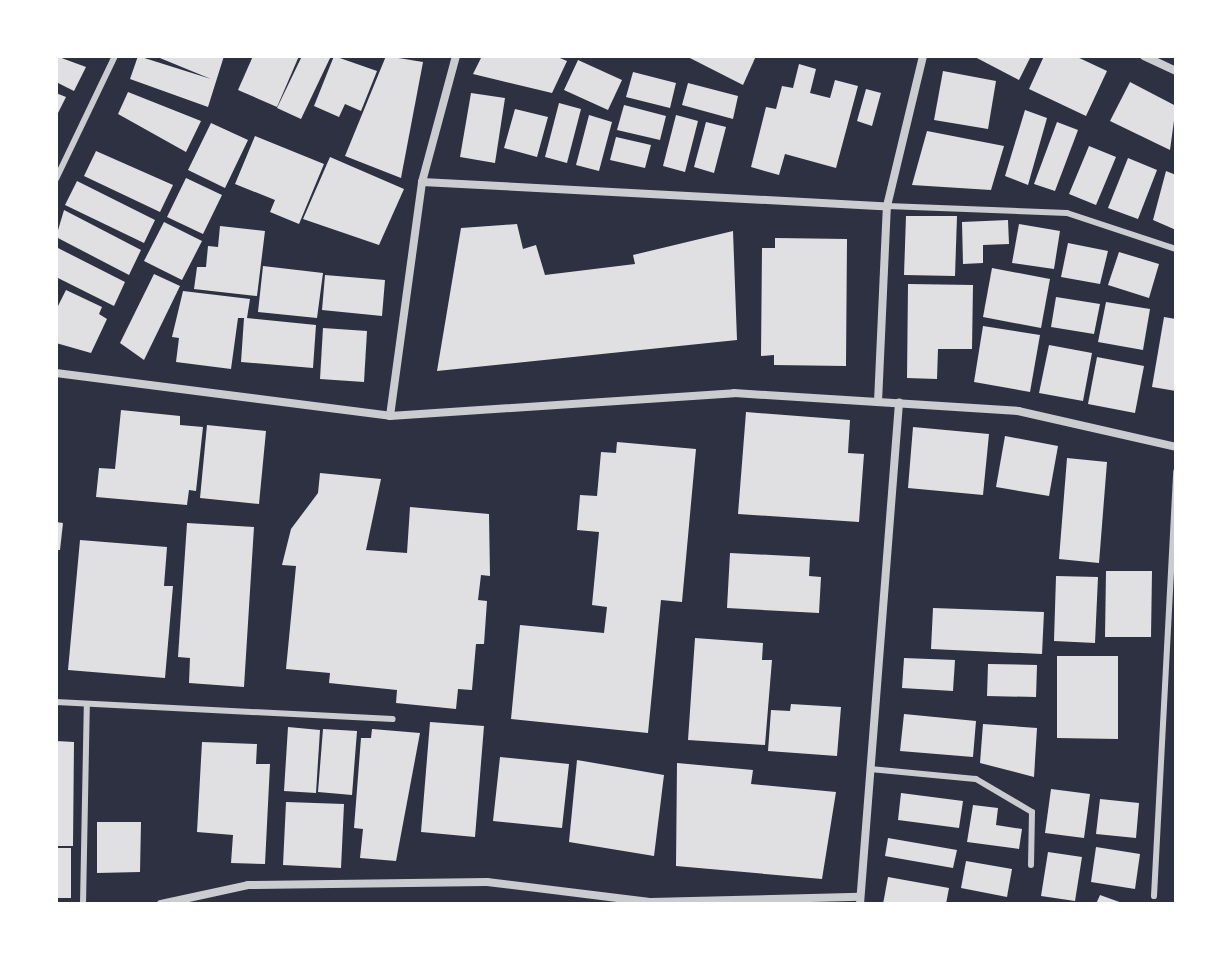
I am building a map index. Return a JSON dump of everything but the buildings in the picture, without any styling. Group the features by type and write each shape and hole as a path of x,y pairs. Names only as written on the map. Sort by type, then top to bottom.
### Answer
{"street":[{"path":"878,402 887,206 923,56"},
{"path":"1144,56 1176,71"},
{"path":"390,416 422,182 453,57"},
{"path":"422,182 887,206"},
{"path":"56,373 390,416 734,393 899,403 1018,411 1176,447"},
{"path":"161,904 248,885 487,882 650,902 860,901 899,403"}],"lane":[{"path":"56,179 115,56"},
{"path":"887,206 1067,213 1176,249"},
{"path":"1154,896 1176,472"},
{"path":"56,702 393,719"},
{"path":"83,904 87,704"},
{"path":"870,769 976,779 1032,812 1031,865"}]}
